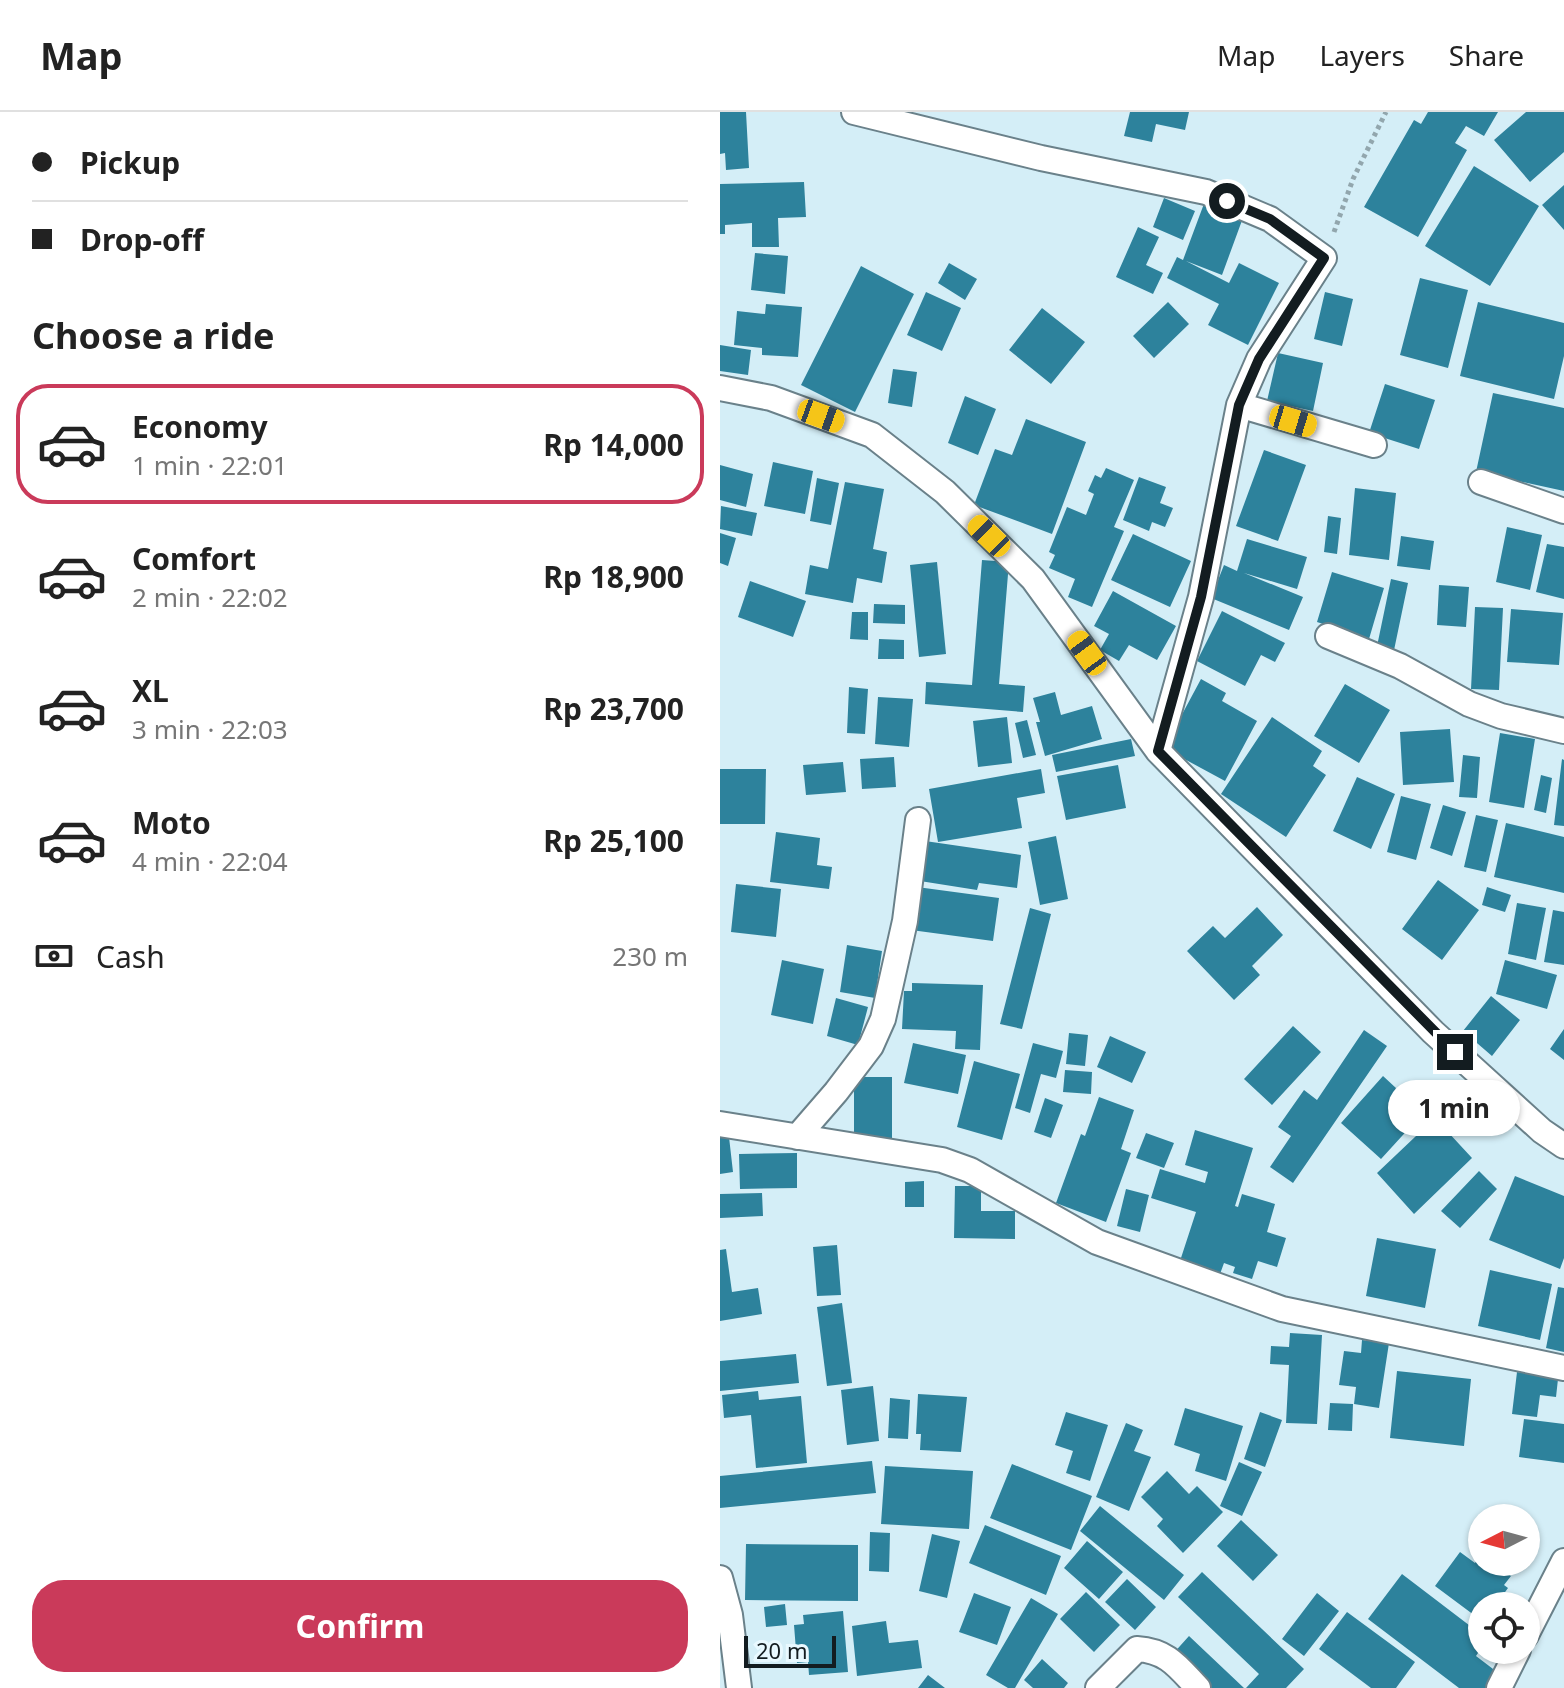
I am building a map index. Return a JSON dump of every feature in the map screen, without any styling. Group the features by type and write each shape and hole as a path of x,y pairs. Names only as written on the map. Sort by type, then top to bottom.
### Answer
{"street":[{"path":"854,112 1041,158 1206,192 1270,219 1324,258 1259,359 1239,405 1201,597 1158,751"},
{"path":"720,388 771,398 872,435 945,492 1033,579 1158,751 1433,1032 1542,1131 1564,1146"},
{"path":"1239,405 1374,445"},
{"path":"1481,482 1564,511"},
{"path":"1328,636 1400,666 1469,704 1501,716 1564,731"},
{"path":"797,1137 871,1046 883,1019 905,921 918,820"},
{"path":"720,1124 942,1160 970,1170 1097,1242 1282,1309 1564,1368"},
{"path":"1540,1608 1564,1561"},
{"path":"720,1578 730,1615 739,1688"},
{"path":"1098,1688 1137,1649 1164,1655 1198,1688"},
{"path":"1499,1688 1511,1664"}],"path":[{"path":"1324,258 1353,179 1386,112"}],"building":[{"path":"720,112 746,112 749,168 726,170 725,153 720,154"},
{"path":"1130,112 1189,112 1185,130 1156,124 1152,142 1124,136"},
{"path":"1428,112 1498,112 1484,136 1466,126 1455,143 1467,150 1418,237 1364,207 1414,120 1421,124"},
{"path":"1526,112 1564,112 1564,152 1530,182 1494,140"},
{"path":"1474,166 1539,206 1490,286 1425,246"},
{"path":"804,182 806,217 778,218 779,247 752,247 752,223 725,225 725,234 720,234 720,184"},
{"path":"1564,185 1564,230 1542,205"},
{"path":"1164,198 1195,211 1183,240 1153,227"},
{"path":"1205,201 1244,215 1222,275 1186,261 1229,283 1239,263 1279,283 1248,345 1208,325 1219,304 1167,278 1177,257 1183,260"},
{"path":"1138,227 1159,237 1146,265 1163,273 1153,294 1116,277"},
{"path":"755,253 788,256 785,294 751,290"},
{"path":"949,263 977,279 965,300 938,283"},
{"path":"861,266 914,294 855,412 801,385"},
{"path":"1420,278 1468,290 1448,368 1400,355"},
{"path":"926,292 961,308 942,351 907,335"},
{"path":"1325,292 1353,299 1342,346 1314,339"},
{"path":"1168,302 1189,324 1154,358 1133,336"},
{"path":"1478,302 1564,323 1564,356 1554,399 1460,376"},
{"path":"766,304 802,307 798,357 762,355 762,348 734,345 737,311 765,314"},
{"path":"1042,308 1085,342 1051,384 1009,350"},
{"path":"720,345 751,350 748,375 720,371"},
{"path":"1278,353 1323,363 1313,411 1267,401"},
{"path":"893,369 917,372 912,407 888,403"},
{"path":"1385,384 1435,400 1419,449 1369,433"},
{"path":"1493,393 1564,408 1564,491 1476,472"},
{"path":"965,396 996,409 978,455 948,443"},
{"path":"1026,419 1086,442 1052,534 974,505 995,449 1012,455"},
{"path":"1264,450 1306,465 1278,541 1236,526"},
{"path":"773,462 813,471 805,514 764,506"},
{"path":"720,465 753,474 746,507 720,500"},
{"path":"1106,468 1134,480 1114,527 1124,531 1092,607 1068,597 1075,579 1049,568 1055,555 1049,552 1067,507 1086,515 1094,494 1088,491 1095,475 1101,478"},
{"path":"1139,477 1166,487 1160,503 1173,508 1165,527 1152,522 1149,531 1123,520"},
{"path":"817,478 839,483 831,525 810,521"},
{"path":"845,482 884,489 873,549 887,552 882,583 857,578 853,603 805,594 810,565 828,569"},
{"path":"1355,488 1396,493 1389,560 1349,555"},
{"path":"721,506 757,513 752,536 720,529"},
{"path":"1328,516 1341,518 1337,554 1324,552"},
{"path":"1507,527 1542,535 1530,590 1496,582"},
{"path":"720,533 736,538 728,566 720,563"},
{"path":"1133,534 1191,561 1170,607 1111,580"},
{"path":"1401,536 1434,541 1430,570 1397,566"},
{"path":"1247,539 1307,557 1297,589 1244,573 1303,597 1289,630 1211,598 1224,565 1237,571"},
{"path":"1547,544 1564,547 1564,599 1536,592"},
{"path":"982,560 1009,562 999,684 1025,686 1023,712 925,704 926,682 972,685"},
{"path":"937,562 946,654 919,657 910,565"},
{"path":"1332,572 1384,588 1369,639 1317,622"},
{"path":"1391,579 1408,583 1393,655 1376,651"},
{"path":"750,581 806,601 793,637 738,617"},
{"path":"1439,585 1469,587 1466,627 1437,625"},
{"path":"1113,591 1176,626 1157,660 1129,645 1119,661 1100,650 1109,634 1094,626"},
{"path":"874,604 905,605 905,624 873,623"},
{"path":"1475,607 1503,608 1499,690 1471,689"},
{"path":"1511,609 1563,613 1559,665 1507,662"},
{"path":"1222,611 1285,643 1275,662 1261,655 1245,686 1197,661"},
{"path":"852,612 868,612 868,640 850,639"},
{"path":"879,639 904,640 904,659 878,659"},
{"path":"1201,679 1226,693 1222,701 1257,721 1225,781 1164,748"},
{"path":"1345,684 1390,710 1359,763 1314,736"},
{"path":"849,687 868,689 865,734 847,733"},
{"path":"1055,692 1061,715 1092,706 1102,739 1045,756 1033,698"},
{"path":"878,697 913,699 909,747 875,744"},
{"path":"1007,717 1012,763 978,767 973,721"},
{"path":"1272,717 1322,751 1313,766 1326,775 1286,837 1221,794"},
{"path":"1027,720 1036,755 1023,758 1015,723"},
{"path":"1450,729 1454,782 1403,785 1400,732"},
{"path":"1500,733 1535,739 1524,808 1489,802"},
{"path":"1131,739 1135,756 1056,772 1052,755"},
{"path":"1463,755 1480,757 1477,798 1459,797"},
{"path":"894,757 896,787 862,789 860,759"},
{"path":"1564,760 1564,826 1554,825"},
{"path":"843,762 846,792 806,795 803,765"},
{"path":"1118,765 1126,808 1066,820 1057,776"},
{"path":"720,769 766,769 765,824 720,824"},
{"path":"1041,769 1045,793 1017,798 1022,828 938,842 929,789"},
{"path":"1541,775 1552,778 1546,813 1534,810"},
{"path":"1357,777 1395,794 1371,849 1333,831"},
{"path":"1401,796 1431,804 1416,860 1387,852"},
{"path":"1443,805 1466,812 1452,856 1430,848"},
{"path":"1476,815 1498,820 1486,872 1464,867"},
{"path":"1506,823 1564,837 1564,893 1494,877"},
{"path":"776,832 820,838 817,865 832,867 829,889 770,882"},
{"path":"1056,836 1068,899 1040,905 1028,842"},
{"path":"925,841 1021,855 1017,888 979,883 977,890 920,881"},
{"path":"1438,880 1479,910 1442,960 1402,929"},
{"path":"736,884 781,889 776,937 731,932"},
{"path":"917,887 999,898 993,941 911,930"},
{"path":"1487,887 1511,895 1505,912 1482,905"},
{"path":"1517,903 1546,908 1536,960 1508,954"},
{"path":"1257,907 1283,935 1252,966 1260,975 1234,1000 1187,951 1213,926 1225,938"},
{"path":"1030,908 1051,914 1022,1029 1000,1024"},
{"path":"1553,910 1564,912 1564,965 1544,962"},
{"path":"847,945 882,951 875,998 840,992"},
{"path":"782,960 824,969 813,1024 771,1015"},
{"path":"1505,960 1557,975 1547,1009 1496,994"},
{"path":"912,983 983,985 980,1050 955,1049 956,1031 902,1029 904,991 912,991"},
{"path":"1491,996 1520,1020 1492,1056 1463,1031"},
{"path":"836,998 868,1007 858,1045 827,1036"},
{"path":"1293,1026 1321,1052 1272,1105 1244,1079"},
{"path":"1564,1029 1564,1060 1550,1049"},
{"path":"1364,1030 1387,1046 1293,1183 1270,1167 1291,1136 1278,1127 1304,1090 1317,1100"},
{"path":"1069,1033 1088,1035 1085,1066 1066,1064"},
{"path":"1110,1036 1146,1052 1132,1083 1097,1067"},
{"path":"913,1043 966,1055 958,1094 904,1083"},
{"path":"1033,1043 1063,1051 1056,1078 1041,1074 1030,1113 1015,1108"},
{"path":"974,1061 1020,1074 1002,1140 957,1127"},
{"path":"1065,1070 1092,1072 1091,1094 1063,1092"},
{"path":"1383,1076 1423,1113 1381,1159 1341,1123"},
{"path":"854,1077 892,1077 892,1139 854,1139"},
{"path":"1099,1097 1134,1110 1121,1149 1131,1153 1106,1222 1056,1203 1081,1134 1085,1136"},
{"path":"1045,1098 1063,1105 1051,1138 1034,1132"},
{"path":"1435,1118 1472,1158 1414,1214 1377,1173"},
{"path":"1195,1130 1253,1148 1235,1206 1238,1207 1242,1194 1275,1204 1267,1232 1286,1238 1277,1267 1258,1261 1252,1279 1233,1273 1235,1267 1224,1263 1220,1274 1180,1261 1196,1212 1151,1198 1160,1169 1205,1183 1208,1172 1185,1165"},
{"path":"1146,1133 1174,1143 1164,1168 1136,1158"},
{"path":"729,1137 733,1172 720,1174 720,1138"},
{"path":"797,1153 797,1188 740,1189 739,1154"},
{"path":"1479,1171 1497,1189 1460,1228 1441,1211"},
{"path":"1515,1176 1564,1196 1564,1258 1560,1269 1489,1240"},
{"path":"924,1181 924,1207 905,1207 905,1182"},
{"path":"955,1186 981,1186 981,1211 1015,1211 1015,1239 954,1238"},
{"path":"1126,1189 1149,1195 1140,1232 1117,1226"},
{"path":"762,1193 763,1216 720,1218 720,1194"},
{"path":"1377,1238 1436,1249 1425,1308 1366,1296"},
{"path":"837,1245 841,1295 817,1296 813,1247"},
{"path":"726,1249 732,1292 758,1288 762,1314 720,1321 720,1250"},
{"path":"1490,1270 1552,1284 1540,1340 1478,1326"},
{"path":"1558,1287 1564,1288 1564,1352 1546,1348"},
{"path":"842,1303 852,1383 827,1386 817,1307"},
{"path":"1290,1333 1322,1335 1317,1424 1286,1423 1289,1365 1270,1364 1271,1346 1289,1347"},
{"path":"1362,1340 1389,1343 1379,1408 1354,1404 1356,1387 1339,1385 1344,1351 1361,1353"},
{"path":"796,1354 799,1383 720,1391 720,1361"},
{"path":"1397,1371 1471,1379 1464,1446 1390,1438"},
{"path":"1517,1372 1558,1379 1556,1397 1540,1395 1537,1417 1512,1414"},
{"path":"873,1386 879,1441 847,1445 841,1390"},
{"path":"758,1391 759,1400 801,1396 807,1463 756,1468 751,1415 724,1418 722,1395"},
{"path":"918,1394 967,1397 961,1452 920,1450 921,1434 916,1434"},
{"path":"890,1398 910,1400 908,1439 888,1438"},
{"path":"1330,1403 1353,1404 1352,1431 1328,1430"},
{"path":"1185,1408 1243,1426 1226,1481 1195,1471 1200,1454 1174,1445"},
{"path":"1066,1412 1108,1425 1090,1481 1066,1473 1073,1451 1055,1445"},
{"path":"1260,1412 1282,1420 1265,1467 1244,1459"},
{"path":"1524,1419 1564,1424 1564,1463 1519,1457"},
{"path":"1126,1423 1143,1430 1134,1451 1151,1457 1129,1511 1096,1497"},
{"path":"872,1461 876,1493 720,1508 720,1476"},
{"path":"1239,1462 1262,1472 1242,1516 1220,1506"},
{"path":"1012,1464 1092,1496 1071,1550 990,1518"},
{"path":"885,1466 973,1471 969,1529 881,1524"},
{"path":"1167,1471 1189,1494 1197,1486 1223,1512 1183,1553 1157,1526 1163,1519 1141,1497"},
{"path":"1100,1506 1184,1575 1164,1600 1080,1531"},
{"path":"1241,1520 1278,1555 1253,1581 1217,1546"},
{"path":"985,1525 1061,1556 1046,1595 969,1563"},
{"path":"870,1532 890,1533 889,1572 869,1571"},
{"path":"932,1534 960,1541 947,1598 919,1591"},
{"path":"1087,1541 1123,1572 1099,1599 1064,1568"},
{"path":"746,1544 858,1545 858,1601 745,1600"},
{"path":"1460,1552 1468,1558 1468,1576 1511,1576 1504,1585 1508,1588 1505,1592 1468,1592 1468,1611 1435,1586"},
{"path":"1202,1572 1304,1669 1286,1688 1246,1688 1259,1674 1178,1597"},
{"path":"1402,1574 1468,1624 1468,1664 1486,1664 1497,1672 1485,1688 1459,1688 1368,1619"},
{"path":"1127,1579 1156,1607 1135,1630 1105,1602"},
{"path":"1086,1592 1120,1625 1094,1652 1060,1619"},
{"path":"974,1593 1011,1607 997,1645 959,1632"},
{"path":"1317,1593 1339,1611 1304,1656 1282,1639"},
{"path":"1031,1598 1058,1614 1015,1688 1008,1688 986,1675"},
{"path":"785,1604 787,1625 766,1627 764,1607"},
{"path":"843,1611 848,1672 809,1675 808,1662 797,1663 794,1625 804,1624 803,1615"},
{"path":"1347,1612 1415,1662 1396,1688 1371,1688 1319,1649"},
{"path":"886,1621 889,1643 918,1640 922,1668 857,1676 852,1626"},
{"path":"1189,1636 1244,1688 1205,1688 1171,1656"},
{"path":"1042,1659 1068,1683 1064,1688 1033,1688 1024,1680"},
{"path":"928,1675 945,1688 918,1688"}],"route":[{"path":"1227,201 1270,219 1324,258 1259,359 1239,405 1201,597 1158,751 1455,1052"}]}
